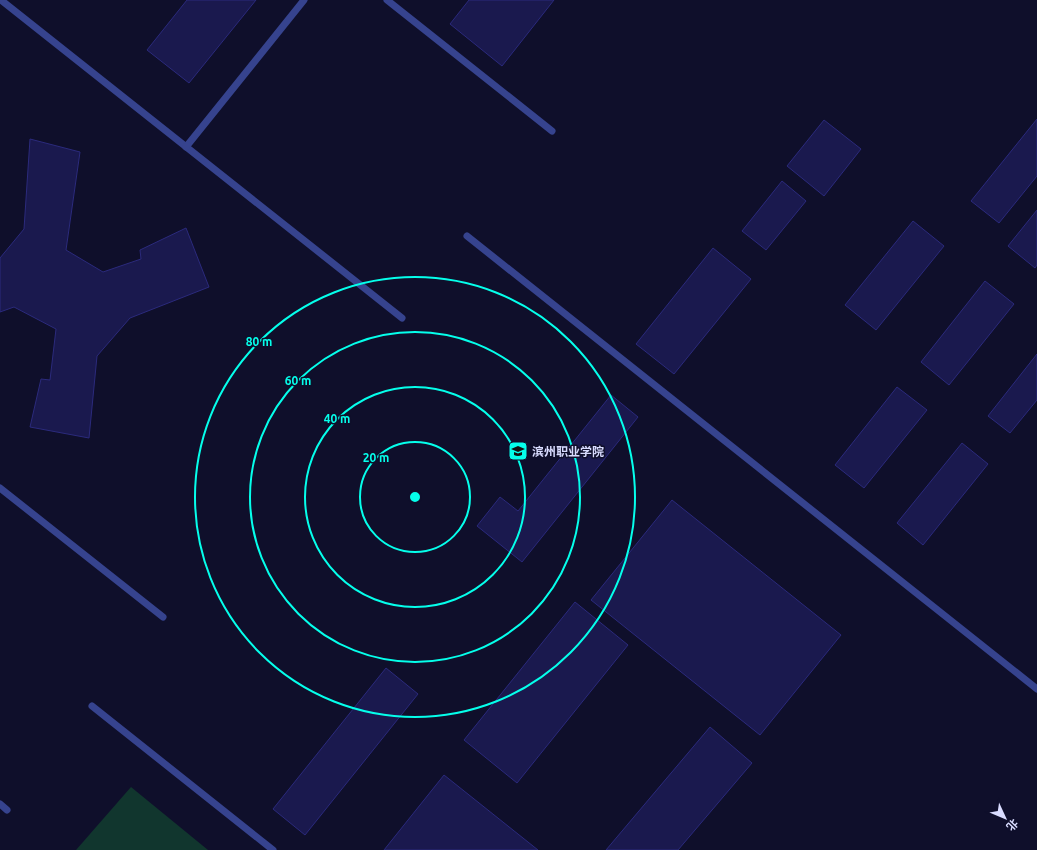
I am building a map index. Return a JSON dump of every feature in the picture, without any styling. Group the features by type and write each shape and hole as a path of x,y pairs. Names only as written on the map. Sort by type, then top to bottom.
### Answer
{"lane":[{"path":"1,0 402,318"},
{"path":"186,147 304,0"},
{"path":"387,0 552,131"},
{"path":"467,236 1037,689"},
{"path":"0,488 163,617"},
{"path":"92,706 273,850"},
{"path":"0,804 7,810"}],"green space":[{"path":"131,787 208,850 76,850"}],"building":[{"path":"187,0 256,0 189,83 147,50"},
{"path":"469,0 554,0 502,66 450,24"},
{"path":"1037,119 1037,176 999,223 971,201"},
{"path":"824,120 861,149 824,196 787,166"},
{"path":"30,139 80,152 66,250 103,272 141,259 140,250 186,228 209,287 130,318 97,356 89,438 30,427 41,379 50,380 56,329 14,307 0,312 0,258 24,229"},
{"path":"782,181 806,201 766,250 742,231"},
{"path":"1037,210 1037,265 1035,268 1008,246"},
{"path":"913,221 944,246 876,330 845,305"},
{"path":"713,248 751,279 674,374 636,344"},
{"path":"985,281 1014,304 949,385 921,362"},
{"path":"1037,354 1037,400 1010,433 988,416"},
{"path":"897,387 927,410 864,488 835,465"},
{"path":"611,395 638,417 522,562 477,526 500,497 518,511"},
{"path":"962,443 988,464 923,545 897,523"},
{"path":"672,500 841,635 760,735 591,600"},
{"path":"575,602 628,645 517,783 464,740"},
{"path":"386,668 418,694 305,835 273,809"},
{"path":"710,727 752,763 678,850 606,850"},
{"path":"444,775 538,850 384,850"}],"place":[{"name":"滨州职业学院","path":"518,451"}]}
